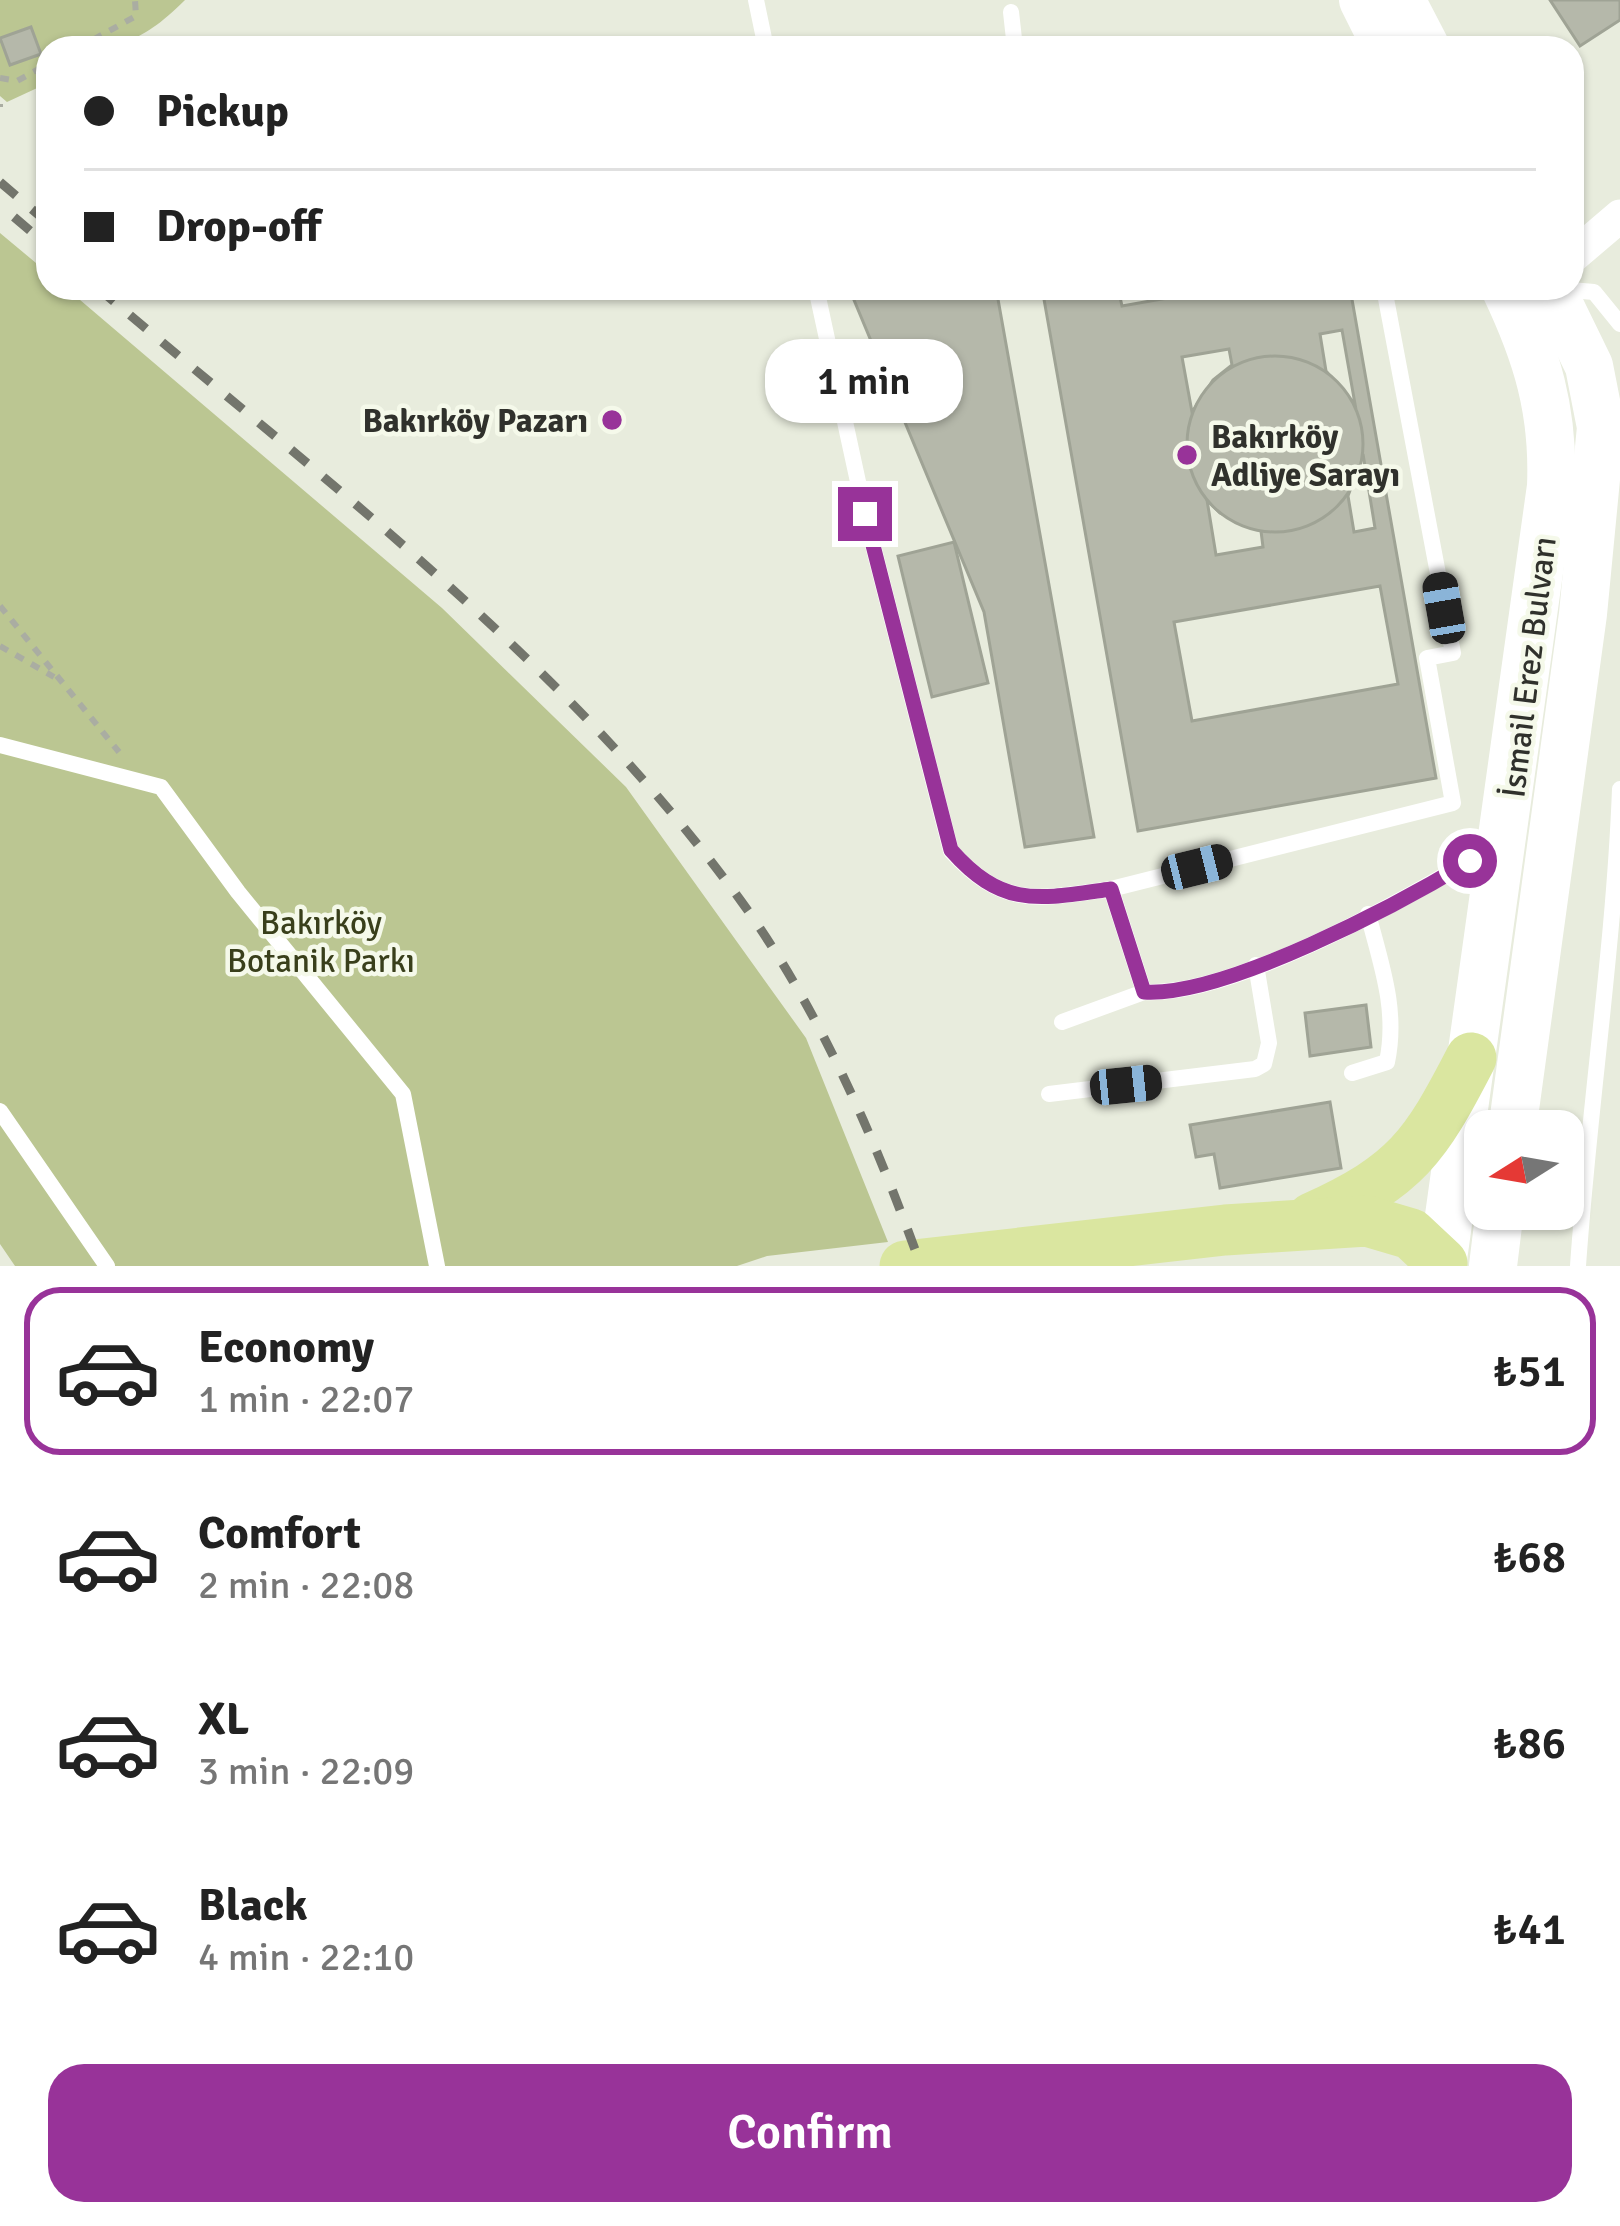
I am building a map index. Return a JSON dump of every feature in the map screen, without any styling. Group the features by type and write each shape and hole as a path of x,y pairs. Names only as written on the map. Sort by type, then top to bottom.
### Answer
{"main road":[{"path":"1295,1226 1392,1173 1430,1138 1471,1058"},
{"path":"905,1266 1225,1230 1388,1224 1412,1234 1443,1265"}],"street":[{"path":"1363,0 1381,36"},
{"path":"1402,0 1420,36"},
{"path":"1584,247 1620,216"},
{"name":"İsmail Erez Bulvarı","path":"1443,1265 1505,839 1553,431 1536,352 1543,300"},
{"name":"İsmail Erez Bulvarı","path":"1515,1110 1583,614 1601,427 1589,366 1555,300"},
{"path":"1492,1266 1497,1230"}],"lane":[{"path":"756,0 764,36"},
{"path":"1011,12 1014,36"},
{"path":"1584,290 1594,292 1620,324"},
{"path":"819,300 865,514 951,850 980,883 1005,893 1057,896 1111,889 1453,802 1426,658 1453,653 1386,300"},
{"path":"0,745 161,787 238,892 403,1094 437,1266"},
{"path":"1578,1266 1590,1093 1616,896 1620,788"},
{"path":"1062,1022 1144,992 1164,993 1256,965 1368,914 1505,839"},
{"path":"1111,889 1144,992"},
{"path":"1352,1073 1387,1062 1390,1047 1390,995 1368,914"},
{"path":"1049,1094 1256,1070 1264,1064 1269,1043 1256,965"},
{"path":"0,1111 107,1266"}],"path":[{"path":"100,36 136,16 135,0"},
{"path":"0,78 17,81 36,71"},
{"path":"0,606 145,784"},
{"path":"0,646 61,681"}],"green space":[{"path":"0,0 185,0 139,36 36,36 36,89 7,102 0,96"},
{"name":"Bakırköy Botanik Parkı","path":"0,233 36,263 36,300 80,300 442,608 626,787 806,1038 888,1242 767,1256 737,1266 15,1266 0,1244"}],"building":[{"path":"1550,0 1620,0 1620,20 1584,43 1584,36 1573,36"},
{"path":"31,27 36,56 10,65 0,38"},
{"path":"854,300 998,300 1094,837 1025,847 984,612"},
{"path":"1044,300 1121,300 1122,306 1156,300 1352,300 1436,778 1138,831","holes":["1342,330 1355,404 1326,371 1320,334","1229,349 1232,365 1213,380 1192,412 1182,357","1363,454 1375,528 1354,532 1348,496","1207,500 1220,513 1261,531 1263,547 1216,555","1380,586 1398,684 1192,721 1174,622"]},
{"path":"1275,356 1309,362 1338,381 1357,410 1363,444 1357,478 1338,507 1309,526 1275,532 1241,526 1212,507 1193,478 1187,444 1193,410 1212,381 1241,362"},
{"path":"954,542 988,683 932,697 898,556"},
{"path":"1366,1005 1371,1047 1310,1056 1305,1013"},
{"path":"1330,1102 1341,1168 1220,1188 1214,1154 1196,1157 1190,1125"}],"railway":[{"path":"0,182 36,213"},
{"path":"14,217 36,236"},
{"path":"112,300 438,576 520,652 672,813 770,943 821,1031 865,1123 921,1266"}],"place":[{"name":"Bakırköy Pazarı","path":"612,420"},
{"name":"Bakırköy Adliye Sarayı","path":"1187,455"}],"route":[{"path":"865,514 951,850 980,883 1005,893 1057,896 1111,889 1144,992 1164,993 1246,970 1337,930 1470,861"}]}
